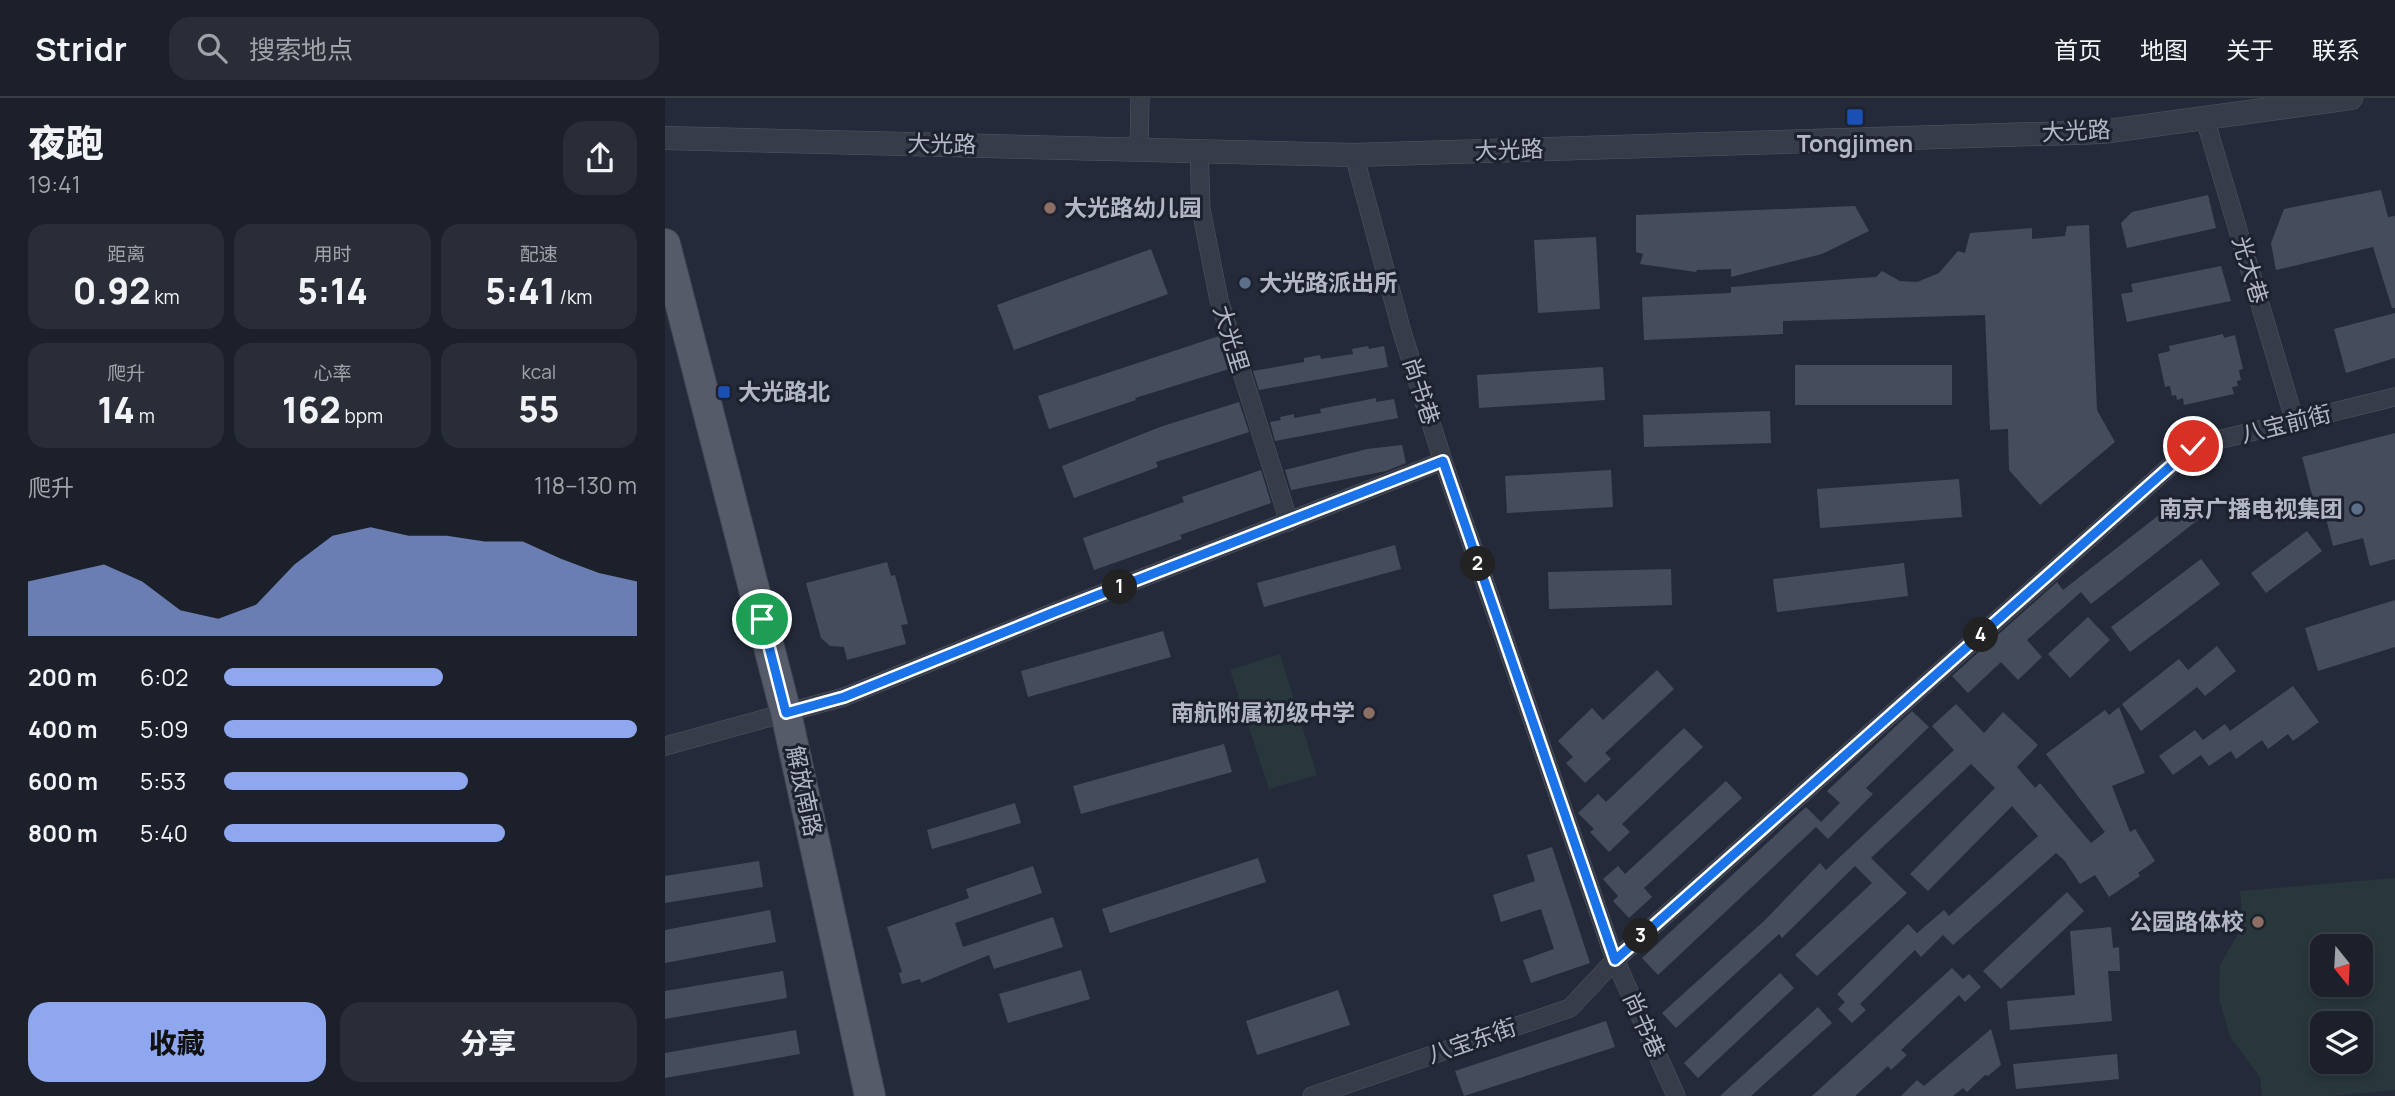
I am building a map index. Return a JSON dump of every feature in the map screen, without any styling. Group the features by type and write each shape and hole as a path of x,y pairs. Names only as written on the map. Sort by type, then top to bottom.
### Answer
{"street":[{"path":"1139,149 1140,98"},
{"name":"大光路","path":"665,138 1354,155 2102,132 2351,98"},
{"name":"光大巷","path":"2205,119 2295,422"},
{"name":"大光里","path":"1199,150 1202,209 1219,300 1289,522"},
{"name":"尚书巷","path":"1354,155 1402,332 1443,461 1615,960 1676,1096"},
{"name":"解放南路","path":"665,244 786,713 870,1096"},
{"name":"八宝前街","path":"1615,960 2193,446 2395,397"},
{"path":"665,746 844,697 1443,461"},
{"name":"八宝东街","path":"1312,1096 1570,1008 1615,960"}],"shaded area":[{"path":"1280,654 1317,775 1269,789 1230,670"},
{"path":"2395,878 2395,1090 2333,1096 2262,1096 2260,1077 2230,1037 2219,998 2220,965 2243,925 2240,891"}],"building":[{"path":"2381,190 2388,217 2395,216 2395,308 2392,308 2373,247 2276,270 2271,243 2284,209"},
{"path":"2208,195 2216,228 2127,248 2121,223 2132,212"},
{"path":"1855,206 1869,231 1822,254 1731,277 1731,269 1696,272 1640,264 1643,254 1636,252 1636,215"},
{"path":"2089,225 2097,410 2115,442 2040,505 2009,470 2008,429 1990,430 1985,315 1783,321 1783,334 1644,340 1642,297 1731,293 1731,287 1876,277 1882,271 1900,281 1917,282 1939,273 1958,251 1965,253 1970,233 2032,228 2032,239 2065,236 2067,226"},
{"path":"1596,237 1600,309 1538,313 1534,240"},
{"path":"1151,249 1168,294 1014,350 997,305"},
{"path":"2221,266 2231,301 2127,322 2121,294 2133,292 2131,284"},
{"path":"2395,313 2395,358 2346,373 2334,329"},
{"path":"2223,334 2224,338 2235,335 2243,369 2239,370 2241,380 2237,381 2238,386 2232,387 2234,394 2184,405 2183,398 2177,400 2176,395 2172,396 2170,386 2165,387 2158,354 2170,351 2169,346"},
{"path":"1219,336 1229,369 1135,398 1136,400 1049,429 1038,396"},
{"path":"1368,346 1369,349 1384,346 1388,367 1259,390 1253,371 1304,362 1304,358 1320,355 1321,359 1353,354 1352,349"},
{"path":"1795,365 1952,365 1952,405 1795,405"},
{"path":"1603,367 1605,400 1479,408 1477,375"},
{"path":"1376,398 1376,402 1394,399 1398,418 1275,441 1270,422 1281,420 1280,417 1294,414 1294,418 1321,413 1320,409"},
{"path":"1239,402 1249,432 1156,462 1158,467 1074,498 1062,466 1160,427"},
{"path":"1770,411 1771,443 1644,447 1643,415"},
{"name":"南京广播电视集团","path":"2395,433 2395,559 2370,566 2363,538 2333,546 2326,518 2313,499 2302,457"},
{"path":"1402,445 1406,463 1386,471 1291,490 1285,470 1367,449"},
{"path":"1261,470 1271,503 1180,535 1182,539 1094,570 1083,538 1184,502 1182,497"},
{"path":"1611,470 1613,507 1507,513 1505,476"},
{"path":"1959,479 1962,517 1820,528 1817,489"},
{"path":"2182,497 2199,519 2091,604 2081,592 2027,640 2042,657 2018,680 2001,662 1968,693 1952,676 2057,582 2063,590"},
{"path":"2307,531 2322,551 2266,593 2251,573"},
{"path":"1395,545 1401,569 1264,607 1257,583"},
{"path":"2201,559 2220,584 2130,652 2111,627"},
{"path":"887,562 891,576 895,575 908,624 901,625 906,644 847,660 844,647 830,646 821,638 806,583"},
{"path":"1904,563 1908,596 1777,612 1773,579"},
{"path":"1671,569 1672,605 1549,609 1548,572"},
{"path":"2395,600 2395,647 2318,671 2305,628"},
{"path":"2088,617 2110,640 2070,678 2048,654"},
{"path":"1163,631 1171,657 1028,697 1021,671"},
{"path":"2217,646 2236,671 2205,696 2197,687 2141,731 2122,704 2179,659 2188,670"},
{"path":"1657,670 1674,689 1605,753 1611,759 1585,783 1566,763 1573,757 1558,741 1592,708 1603,720"},
{"path":"2293,686 2319,722 2293,741 2288,734 2268,749 2262,740 2236,759 2231,751 2209,766 2201,755 2173,775 2159,756 2195,730 2203,740 2225,724 2230,731"},
{"path":"1956,704 1984,733 2003,712 2038,745 2017,767 2035,788 2040,783 2091,843 2105,832 2046,754 2105,710 2109,715 2119,707 2145,773 2112,786 2130,832 2135,829 2155,861 2138,873 2140,876 2109,897 2095,875 2080,884 2056,853 1953,945 1943,935 1921,957 1915,950 1860,1004 1866,1010 1852,1023 1838,1009 1845,1002 1837,994 1908,924 1917,933 1944,910 1949,916 2038,836 2012,806 1928,891 1910,874 1995,788 1971,764 1871,858 1907,893 1817,976 1795,955 1872,883 1855,866 1782,938 1779,934 1676,1028 1662,1013 1765,920 1820,863 1826,870 1954,750 1932,726"},
{"path":"1912,711 1929,727 1866,788 1873,794 1828,839 1816,827 1658,975 1642,958 1806,807 1821,822 1840,803 1827,791"},
{"path":"1684,728 1703,747 1622,824 1630,832 1609,852 1590,832 1594,829 1578,813 1598,794 1606,802"},
{"path":"1224,744 1232,772 1081,814 1073,786"},
{"path":"1726,781 1742,798 1644,888 1652,897 1629,918 1613,901 1618,896 1603,879 1618,866 1625,874"},
{"path":"1015,803 1021,823 932,849 927,830"},
{"path":"1552,847 1590,963 1531,983 1523,960 1554,949 1541,909 1501,922 1493,895 1535,881 1527,855"},
{"path":"1258,858 1266,882 1110,933 1102,909"},
{"path":"759,861 763,887 665,903 665,876"},
{"path":"1033,866 1042,893 955,923 963,947 1053,917 1063,947 994,969 989,955 921,983 920,979 902,984 899,973 902,972 887,927 969,898 966,889"},
{"path":"2067,892 2084,911 2001,989 1983,971"},
{"path":"770,910 776,942 665,963 665,930"},
{"path":"2111,927 2113,948 2119,947 2120,971 2108,971 2112,1021 2010,1030 2007,1001 2075,995 2070,931"},
{"path":"1952,968 1963,979 1969,974 1981,987 1965,1002 1959,995 1901,1050 1907,1055 1891,1070 1888,1066 1855,1096 1812,1096"},
{"path":"1081,970 1090,999 1008,1023 999,994"},
{"path":"783,971 787,998 665,1019 665,991"},
{"path":"1780,973 1794,988 1698,1078 1684,1063"},
{"path":"1338,990 1350,1025 1257,1055 1246,1021"},
{"path":"1818,1007 1832,1023 1751,1096 1720,1096"},
{"path":"1606,1021 1615,1047 1464,1096 1455,1071"},
{"path":"1991,1029 2001,1065 1988,1076 1985,1075 1967,1092 1963,1088 1953,1096 1901,1096 1917,1080 1924,1086"},
{"path":"796,1030 800,1054 665,1078 665,1053"},
{"path":"2117,1054 2119,1079 2016,1089 2013,1064"}],"place":[{"name":"Tongjimen","path":"1855,117"},
{"name":"大光路幼儿园","path":"1050,208"},
{"name":"大光路派出所","path":"1245,283"},
{"name":"大光路北","path":"724,392"},
{"name":"南京广播电视集团","path":"2357,509"},
{"name":"南航附属初级中学","path":"1369,713"},
{"name":"公园路体校","path":"2258,922"}],"route":[{"path":"762,619 786,713 844,697 1443,461 1615,960 2193,446"}]}
